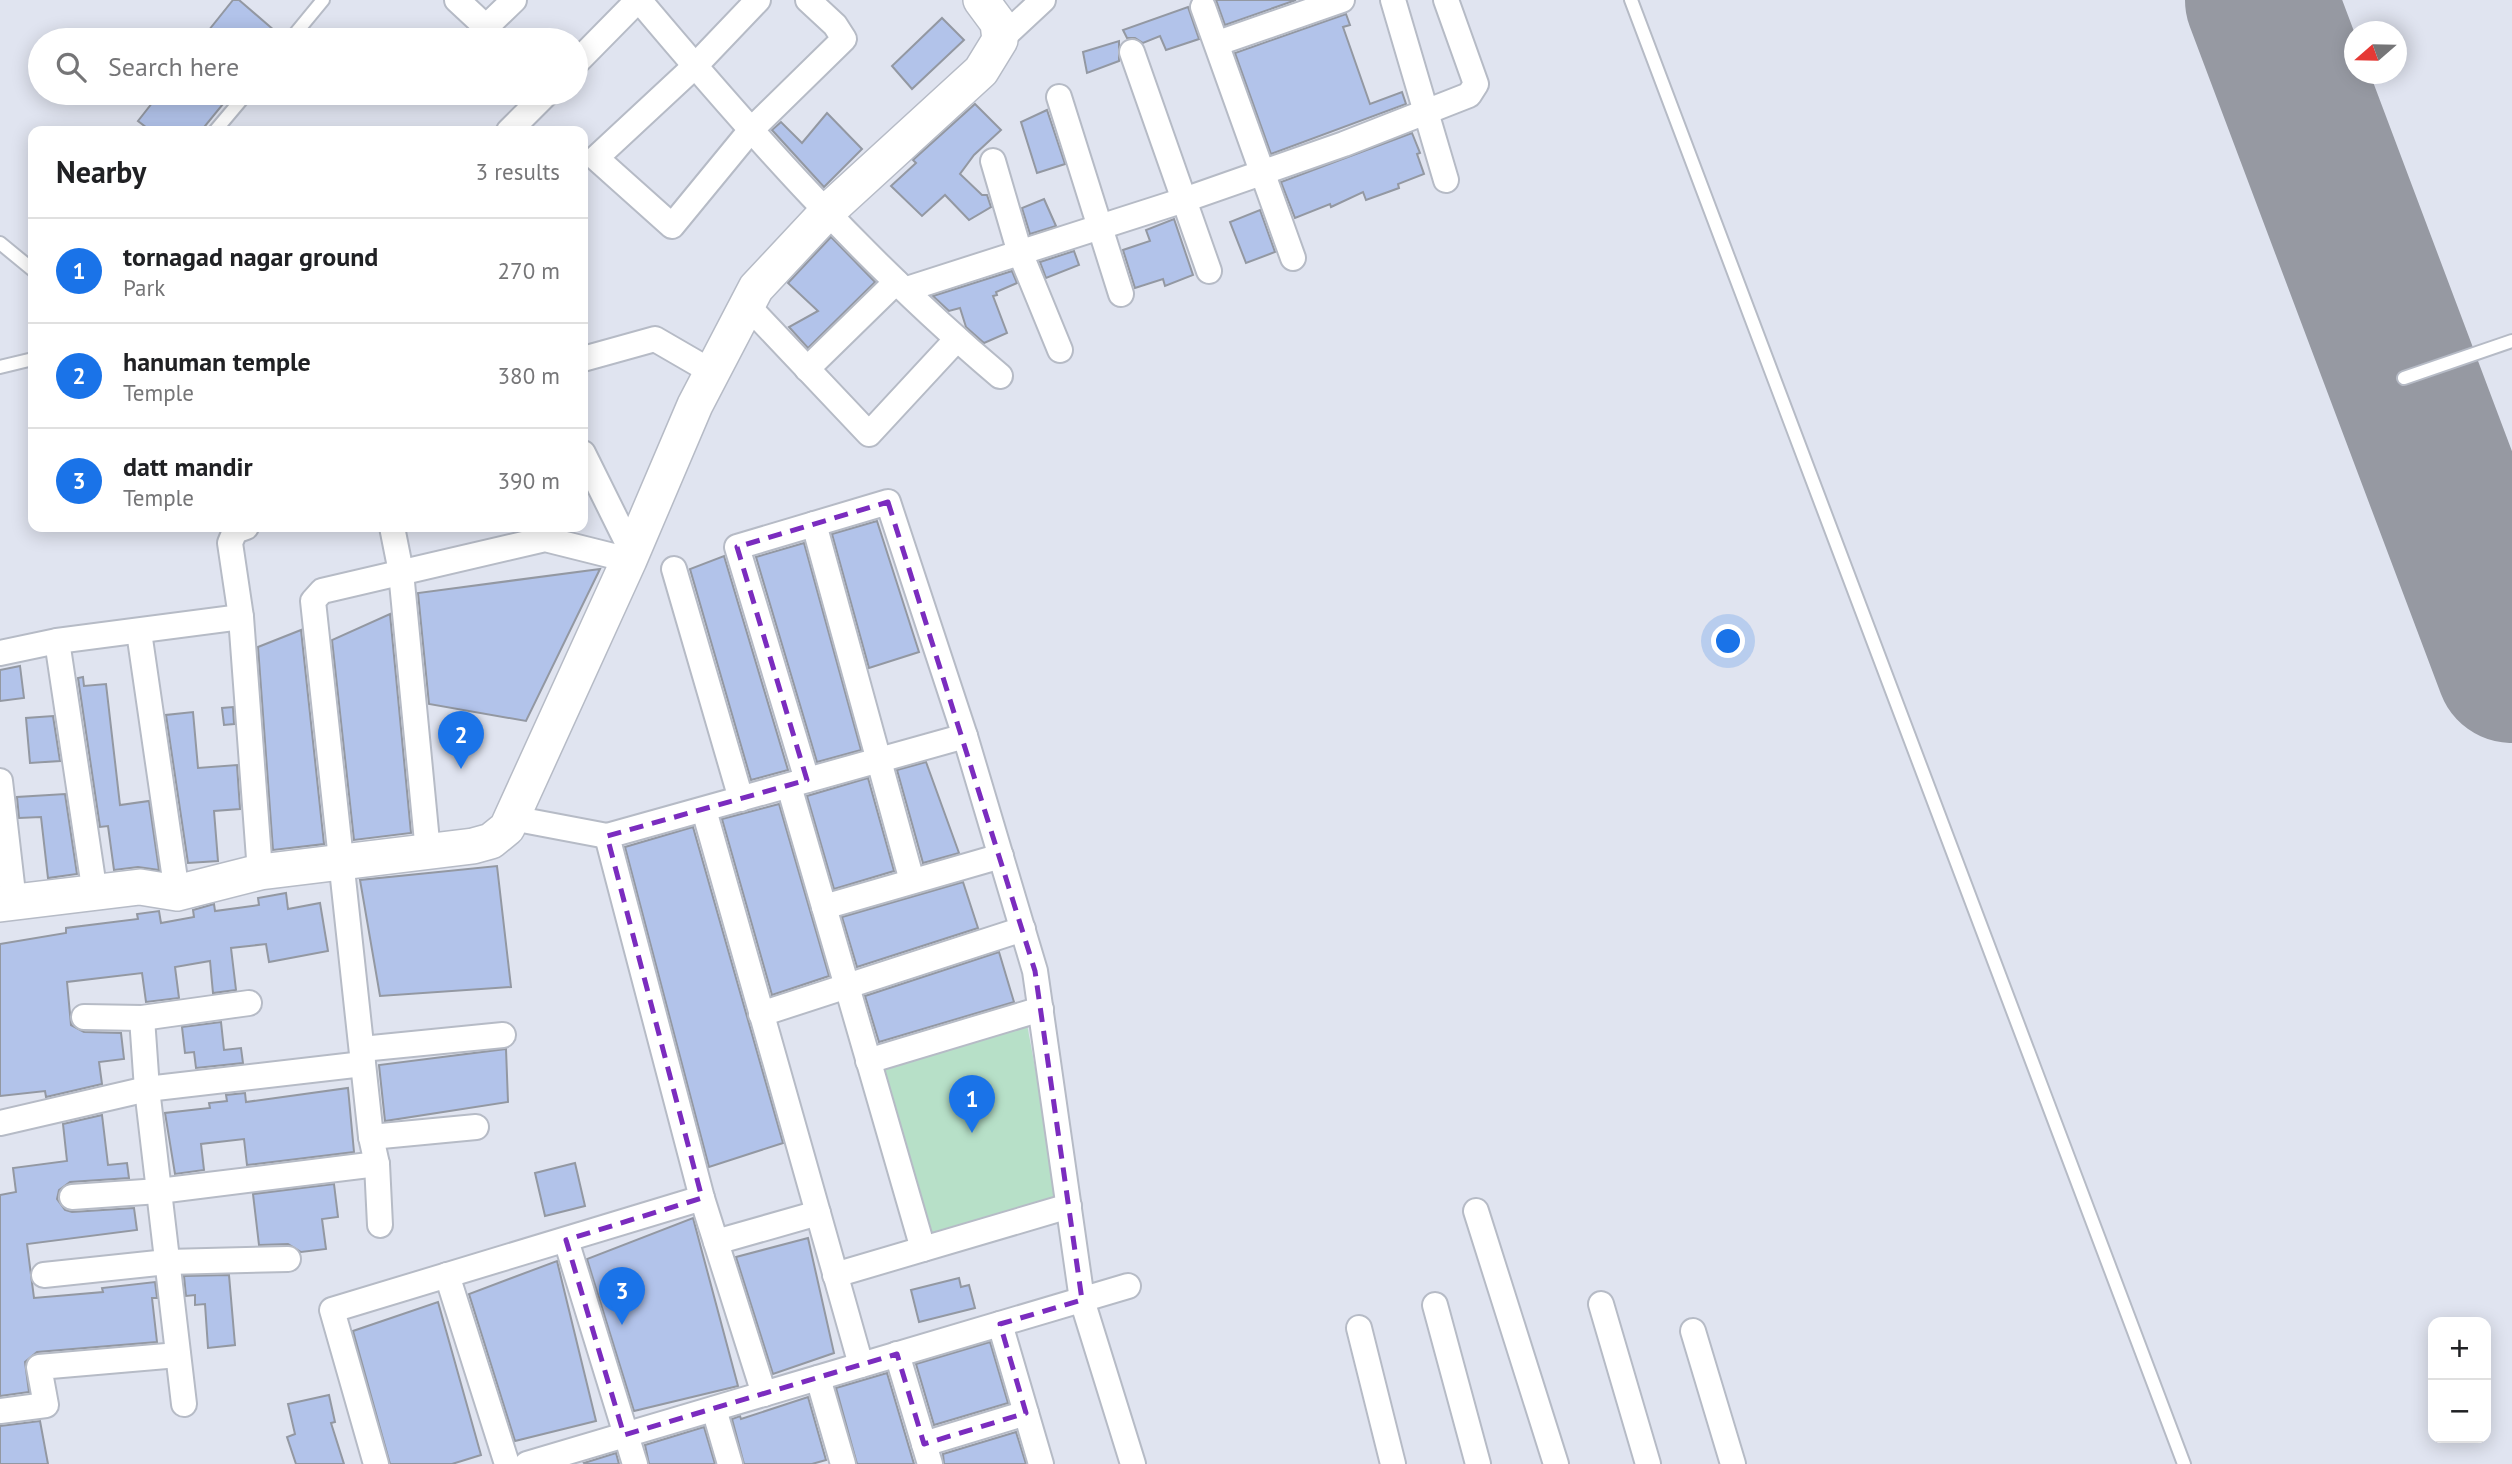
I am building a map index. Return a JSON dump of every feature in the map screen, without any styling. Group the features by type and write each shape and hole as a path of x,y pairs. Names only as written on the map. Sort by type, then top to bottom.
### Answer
{"street":[{"path":"457,0 486,27 514,0"},
{"path":"588,51 638,0 750,131 901,285 1000,376"},
{"path":"758,0 695,66 596,158 672,226 750,131 844,39 835,25 808,0"},
{"path":"981,0 998,23 1000,40"},
{"path":"0,781 7,903 140,887 177,893 260,872 428,852 491,841 507,828 512,818 712,372 756,288 828,211 981,71 1000,40 1043,0"},
{"path":"1218,43 1342,0"},
{"path":"1393,0 1446,180"},
{"path":"807,369 901,285 1184,200 1426,114 1469,95 1476,84 1446,0"},
{"path":"1203,7 1293,258"},
{"path":"1132,52 1209,271"},
{"path":"1059,97 1077,162 1101,226 1121,293"},
{"path":"514,126 535,105"},
{"path":"993,161 1019,250 1060,351"},
{"path":"747,305 869,434 957,339"},
{"path":"588,358 655,339 712,372"},
{"path":"588,464 631,556"},
{"path":"923,1249 824,907 798,783 737,547 888,502 965,736 1035,971 1082,1300 1133,1464"},
{"path":"814,524 881,760 912,881"},
{"path":"236,532 230,543 241,617 260,872"},
{"path":"392,532 401,572 428,852"},
{"path":"380,1225 377,1164 371,1137 313,601 321,591 544,539 631,556"},
{"path":"674,569 741,799"},
{"path":"0,653 57,641 241,617"},
{"path":"139,632 177,893"},
{"path":"57,641 95,894"},
{"path":"512,818 607,836 965,736"},
{"path":"704,810 861,1365"},
{"path":"607,836 702,1198 764,1394"},
{"path":"824,907 1001,856"},
{"path":"761,1014 1023,929"},
{"path":"84,1017 142,1018 249,1003"},
{"path":"868,1061 1041,1009"},
{"path":"142,1018 147,1089 184,1404"},
{"path":"0,1123 147,1089 503,1035"},
{"path":"371,1137 475,1127"},
{"path":"72,1197 159,1191 377,1164"},
{"path":"376,1464 331,1310 702,1198"},
{"path":"835,1275 1069,1206"},
{"path":"1476,1211 1556,1464"},
{"path":"716,1242 818,1213"},
{"path":"566,1240 635,1464"},
{"path":"44,1275 167,1262 288,1259"},
{"path":"447,1275 507,1464"},
{"path":"527,1464 1128,1286"},
{"path":"1601,1304 1648,1464"},
{"path":"1434,1306 1478,1464"},
{"path":"1000,1324 1041,1464"},
{"path":"1359,1328 1393,1464"},
{"path":"1693,1331 1733,1464"},
{"path":"897,1354 927,1454 1026,1413"},
{"path":"0,1411 46,1405 39,1367 177,1355"},
{"path":"818,1378 841,1464"},
{"path":"714,1409 730,1464"}],"lane":[{"path":"300,28 323,0"},
{"path":"1631,0 2184,1464"},
{"path":"219,126 237,105"},
{"path":"0,243 28,266"},
{"path":"2404,379 2512,341"},
{"path":"0,367 28,360"}],"highlighted area":[{"path":"888,502 1035,971 1082,1300 1000,1324 1026,1413 924,1444 897,1354 624,1435 566,1240 702,1198 607,836 807,780 737,547"}],"green space":[{"path":"1027,1024 1059,1198 929,1239 877,1067"}],"building":[{"path":"233,0 239,0 272,28 211,28"},
{"path":"1216,0 1296,0 1225,25"},
{"path":"1188,7 1199,39 1166,50 1160,36 1143,43 1135,38 1127,38 1123,30"},
{"path":"1346,14 1350,25 1343,27 1370,104 1402,92 1406,104 1271,154 1235,53"},
{"path":"942,18 964,40 912,89 892,66"},
{"path":"1119,41 1119,61 1087,73 1083,52"},
{"path":"975,104 1001,130 974,155 960,174 982,195 987,195 991,207 969,220 945,195 922,216 891,186 916,163 913,160"},
{"path":"151,105 222,105 205,126 144,126 138,121"},
{"path":"1047,110 1065,164 1037,173 1021,122"},
{"path":"827,113 862,149 824,187 772,130 781,122 802,143"},
{"path":"1412,133 1424,174 1398,184 1399,188 1366,200 1363,192 1331,207 1330,204 1295,218 1281,182"},
{"path":"1044,199 1056,226 1030,234 1022,208"},
{"path":"1260,210 1275,252 1246,263 1230,222"},
{"path":"1174,219 1193,275 1165,286 1163,279 1135,288 1123,250 1150,241 1146,230"},
{"path":"831,237 875,282 808,348 789,327 818,311 788,283"},
{"path":"1074,251 1079,265 1046,278 1040,262"},
{"path":"1012,271 1017,283 993,296 1007,333 984,343 966,327 960,308 949,311 933,296"},
{"path":"877,521 919,652 869,668 832,534"},
{"path":"804,543 861,750 817,762 756,557"},
{"path":"724,556 788,770 751,780 690,569"},
{"path":"600,569 526,721 429,704 418,593"},
{"path":"390,614 411,833 354,840 332,640"},
{"path":"301,630 324,844 273,850 258,647"},
{"path":"20,666 24,698 0,701 0,670"},
{"path":"83,677 84,686 106,684 120,805 149,801 159,870 138,867 114,870 108,826 100,827 78,678"},
{"path":"233,707 234,724 224,725 222,708"},
{"path":"193,712 198,768 237,765 240,809 214,811 218,861 188,863 166,715"},
{"path":"53,716 60,761 30,763 26,718"},
{"path":"926,762 959,853 923,863 897,770"},
{"path":"868,778 894,871 834,889 807,796"},
{"path":"65,794 77,874 48,878 41,817 19,818 17,797"},
{"path":"779,804 829,976 772,995 722,819"},
{"path":"693,827 783,1143 709,1167 625,847"},
{"path":"497,866 511,987 380,996 360,880"},
{"path":"963,882 978,928 857,967 842,917"},
{"path":"286,893 288,909 320,903 328,951 269,962 266,944 231,948 236,990 213,993 210,961 175,967 179,998 146,1002 142,973 67,982 71,1025 84,1032 121,1033 124,1059 99,1062 102,1084 46,1097 45,1091 0,1096 0,944 66,933 66,928 138,919 137,914 159,911 161,923 194,917 193,910 214,904 215,911 259,905 258,898"},
{"path":"999,952 1014,1002 879,1042 865,996"},
{"path":"221,1022 224,1050 241,1048 243,1063 196,1068 194,1052 185,1053 182,1027"},
{"path":"506,1049 508,1102 385,1121 379,1065"},
{"path":"348,1088 354,1152 247,1165 244,1139 201,1144 204,1170 175,1174 165,1113 210,1108 209,1103 227,1101 226,1095 245,1093 246,1102"},
{"path":"102,1115 108,1165 127,1163 129,1178 70,1182 59,1190 57,1199 65,1210 72,1212 134,1208 137,1230 27,1244 34,1298 103,1292 102,1288 155,1282 157,1298 152,1298 157,1342 37,1352 25,1362 29,1392 0,1396 0,1195 16,1192 13,1168 67,1161 63,1124"},
{"path":"575,1163 585,1206 545,1216 535,1173"},
{"path":"334,1184 338,1217 322,1219 326,1249 301,1252 288,1244 259,1245 253,1194"},
{"path":"693,1218 738,1386 634,1411 587,1259"},
{"path":"808,1238 834,1353 773,1374 736,1257"},
{"path":"557,1261 596,1421 515,1441 469,1294"},
{"path":"229,1275 235,1345 208,1348 205,1304 195,1305 195,1295 186,1296 184,1276"},
{"path":"959,1278 961,1287 969,1285 975,1308 919,1322 911,1290"},
{"path":"438,1302 481,1455 452,1464 390,1464 353,1331"},
{"path":"990,1342 1008,1403 934,1425 916,1364"},
{"path":"887,1373 914,1464 857,1464 836,1388"},
{"path":"329,1395 335,1422 331,1423 344,1464 296,1464 287,1437 295,1434 288,1404"},
{"path":"808,1397 826,1460 812,1464 744,1464 732,1419 740,1416 741,1419"},
{"path":"40,1421 48,1464 0,1464 0,1426"},
{"path":"704,1427 715,1464 649,1464 645,1445"},
{"path":"1016,1432 1026,1464 944,1464 943,1454"},
{"path":"616,1453 619,1464 584,1463"}],"runway":[{"path":"2261,0 2512,667"}],"place":[{"name":"hanuman temple","path":"461,769"},
{"name":"tornagad nagar ground","path":"972,1133"},
{"name":"datt mandir","path":"622,1325"}]}
